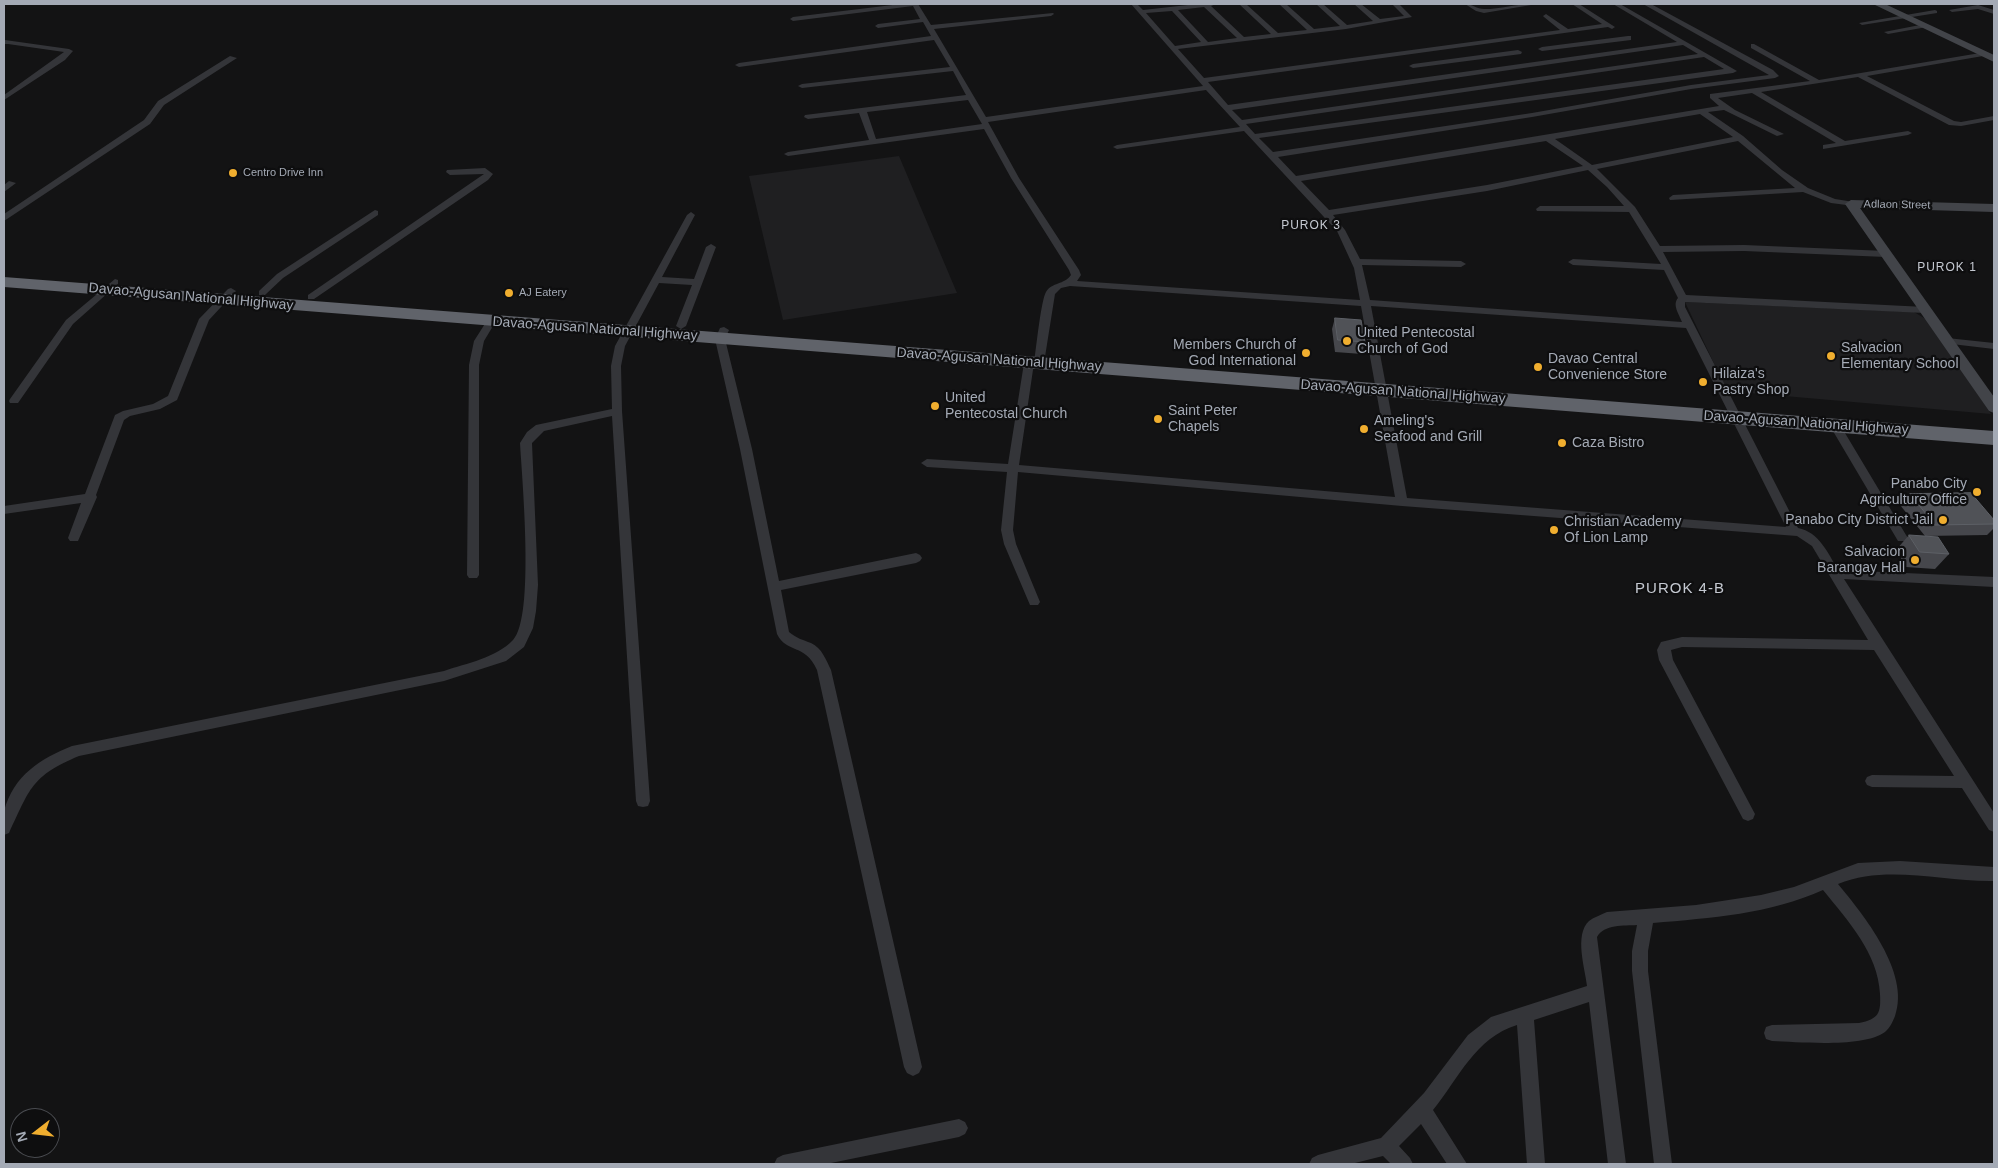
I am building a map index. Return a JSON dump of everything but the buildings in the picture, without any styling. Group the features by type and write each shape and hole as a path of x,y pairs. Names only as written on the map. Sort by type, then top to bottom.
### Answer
{"highway":[{"name":"Davao-Agusan National Highway","path":"4,274 111,286 1036,360 1876,424 1994,438"},
{"name":"Davao-Agusan National Highway","path":"4,282 111,286"},
{"name":"Davao-Agusan National Highway","path":"227,295 262,293 311,297 453,313 491,321 630,327 681,326 722,334"},
{"name":"Davao-Agusan National Highway","path":"1734,413 1836,426 1876,424 1994,428"}],"street":[{"path":"793,19 915,4 955,69 1016,178 1074,270 1076,275 1070,283"},
{"path":"1134,4 1226,108 1256,136 1341,230 1356,262 1366,303 1402,502"},
{"path":"1140,12 1208,4 1242,40"},
{"path":"1242,4 1276,35"},
{"path":"1282,4 1311,30"},
{"path":"1319,4 1346,27"},
{"path":"1357,4 1379,22"},
{"path":"1172,48 1346,27 1409,17 1395,4"},
{"path":"1468,4 1484,11 1534,4"},
{"path":"1576,4 1646,48"},
{"path":"1616,4 1764,89"},
{"path":"1273,155 1486,122 1692,87 1775,76 1646,4"},
{"path":"1878,4 1994,59"},
{"path":"1952,10 1978,6 1994,12"},
{"path":"1173,8 1206,44"},
{"path":"1609,12 1626,9"},
{"path":"1862,23 1935,12"},
{"path":"1593,14 1601,13"},
{"path":"878,26 1051,14"},
{"path":"1546,16 1567,31"},
{"path":"1202,81 1609,26"},
{"path":"1888,32 1925,26"},
{"path":"739,66 936,38"},
{"path":"1542,49 1628,38"},
{"path":"4,98 67,55 69,51 8,42"},
{"path":"1226,108 1685,43"},
{"path":"1754,46 1818,82"},
{"path":"1413,66 1518,52"},
{"path":"1398,54 1451,92 1486,122"},
{"path":"1780,134 1726,107 1714,99 1713,96 1818,82 1983,54"},
{"path":"1117,147 1451,92 1706,55"},
{"path":"4,218 147,122 161,103 233,58"},
{"path":"802,86 955,69"},
{"path":"1256,136 1732,70"},
{"path":"1859,75 1952,123 1961,124 1994,118"},
{"path":"788,154 1208,88"},
{"path":"1752,90 1844,144"},
{"path":"808,117 971,97"},
{"path":"1296,179 1726,107"},
{"path":"862,110 873,141"},
{"path":"1701,111 1740,138 1802,190"},
{"path":"1826,147 1908,133"},
{"path":"1548,138 1609,183 1632,209 1651,235 1682,298 1680,307 1689,326 1794,530"},
{"path":"1327,213 1487,188 1740,138"},
{"path":"311,297 489,174 486,171 450,172"},
{"path":"4,189 12,183"},
{"path":"1673,198 1802,190"},
{"name":"Adlaon Street","path":"1802,190 1821,199 1850,204 1994,208"},
{"path":"1850,204 1994,408"},
{"path":"1540,209 1632,209"},
{"path":"262,293 280,276 375,213"},
{"path":"643,801 617,411 616,356 691,215"},
{"path":"681,326 711,247"},
{"path":"1658,249 1716,247 1886,254"},
{"path":"1356,262 1460,264"},
{"path":"1573,262 1667,268"},
{"path":"656,280 698,282"},
{"path":"1034,602 1010,544 1007,516 1013,468 1050,293 1058,286 1070,283 1689,326"},
{"path":"14,401 63,330 111,286"},
{"path":"74,538 91,497 119,418 127,413 156,408 173,398 204,319 227,295"},
{"path":"1682,298 1925,310"},
{"path":"473,575 474,365 479,341 491,321"},
{"path":"722,334 782,634 790,641 805,645 813,650 820,659 824,670 914,1067"},
{"path":"1947,341 1994,346"},
{"path":"4,828 19,794 34,773 51,761 77,750 444,676 501,657 519,643 527,628 530,611 532,585 526,443 531,435 540,428 617,411"},
{"path":"1836,426 1902,538"},
{"path":"927,463 1013,468 1402,502 1794,530 1800,532 1812,538 1878,645 1994,825"},
{"path":"4,510 91,497"},
{"path":"773,587 916,558"},
{"path":"1834,574 1994,582"},
{"path":"1748,814 1666,660 1664,650 1666,646 1682,642 1878,645"},
{"path":"1872,781 1968,782"},
{"path":"1616,1164 1597,991 1589,937 1591,929 1596,925 1607,920 1728,910 1785,898 1854,872 1868,869 1994,874"},
{"path":"1772,1033 1860,1032 1878,1026 1889,1012 1890,992 1879,958 1856,920 1826,882"},
{"path":"1647,916 1640,951 1640,970 1663,1164"},
{"path":"1318,1164 1386,1146 1422,1110 1480,1036 1497,1024 1597,991"},
{"path":"1525,1014 1536,1164"},
{"path":"1422,1110 1458,1164"},
{"path":"783,1164 959,1128"},
{"path":"1386,1146 1404,1164"}],"shaded area":[{"path":"899,156 957,293 783,320 749,176"},
{"name":"Salvacion Elementary School","path":"1685,302 1914,312 1929,321 1991,414 1727,391"}],"place":[{"name":"Centro Drive Inn","path":"233,173"},
{"name":"AJ Eatery","path":"509,293"},
{"name":"United Pentecostal Church of God","path":"1347,341"},
{"name":"Members Church of God International","path":"1306,353"},
{"name":"Salvacion Elementary School","path":"1831,356"},
{"name":"Davao Central Convenience Store","path":"1538,367"},
{"name":"Hilaiza's Pastry Shop","path":"1703,382"},
{"name":"United Pentecostal Church","path":"935,406"},
{"name":"Saint Peter Chapels","path":"1158,419"},
{"name":"Ameling's Seafood and Grill","path":"1364,429"},
{"name":"Caza Bistro","path":"1562,443"},
{"name":"Panabo City Agriculture Office","path":"1977,492"},
{"name":"Panabo City District Jail","path":"1943,520"},
{"name":"Christian Academy Of Lion Lamp","path":"1554,530"},
{"name":"Salvacion Barangay Hall","path":"1915,560"}],"district":[{"name":"PUROK 3","path":"1311,226"},
{"name":"PUROK 1","path":"1947,268"},
{"name":"PUROK 4-B","path":"1680,589"}]}
